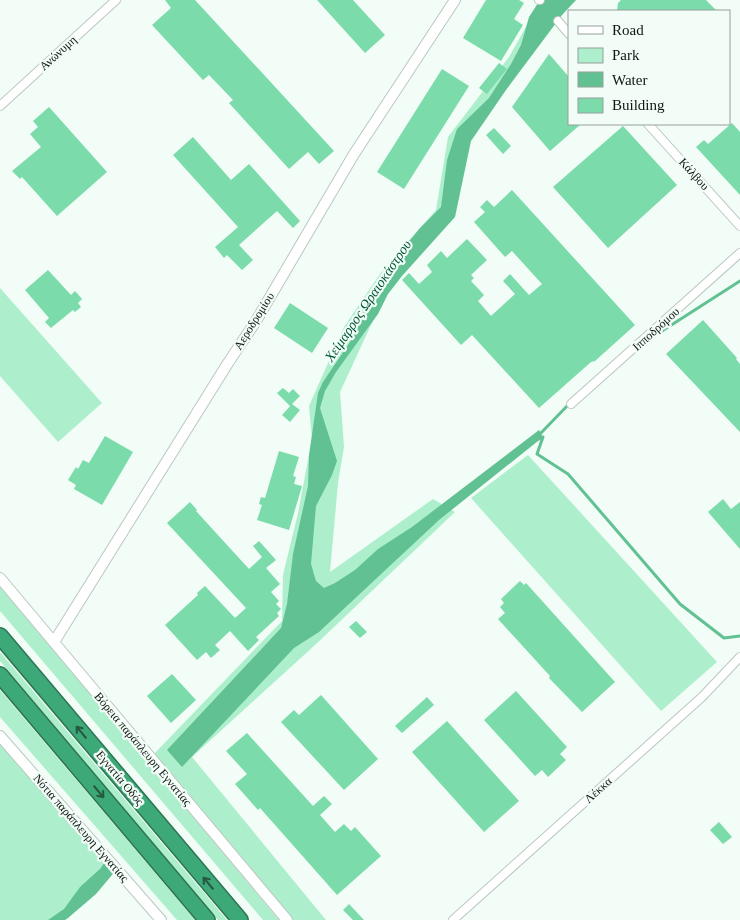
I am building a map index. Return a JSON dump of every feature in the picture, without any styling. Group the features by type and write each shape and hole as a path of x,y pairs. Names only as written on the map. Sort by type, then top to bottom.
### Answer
{"highway":[{"name":"Εγνατία Οδός","path":"0,636 240,920"},
{"name":"Εγνατία Οδός","path":"0,674 207,920"}],"street":[{"name":"Ανώνυμη","path":"0,106 116,0"},
{"name":"Αεροδρομίου","path":"54,642 256,321 354,154 455,0"},
{"path":"558,21 568,33"},
{"name":"Κάλβου","path":"649,125 740,226"},
{"name":"Ιπποδρόμου","path":"571,404 740,253"},
{"name":"Βόρεια παράπλευρη Εγνατίας","path":"0,578 287,920"},
{"name":"Λέκκα","path":"453,920 702,696 740,657"},
{"name":"Νότια παράπλευρη Εγνατίας","path":"2,742 161,920"}],"green space":[{"path":"541,0 576,0 559,17 468,141 448,224 389,286 340,392 344,447 338,483 330,572 433,499 455,512 314,646 192,757 326,920 292,920 154,754 282,621 283,575 298,513 312,439 309,406 344,327 380,274 436,210 448,137 509,57"},
{"path":"0,288 102,403 58,442 0,376"},
{"path":"528,455 717,662 661,711 471,498"},
{"path":"0,586 279,920 263,920 0,611"},
{"path":"0,652 227,920 218,920 0,661"},
{"path":"0,690 195,920 177,920 0,717"},
{"path":"0,740 106,859 109,873 53,920 0,920"}],"water":[{"path":"540,0 576,0 562,15 506,90 471,141 455,217 388,294 378,314 336,372 325,391 320,408 337,461 316,506 311,564 316,581 324,588 335,583 355,570 378,549 412,527 539,430 543,437 439,520 319,632 294,648 182,767 167,750 281,628 287,604 293,554 308,486 309,455 318,393 323,382 354,336 356,327 379,283 396,257 420,228 441,207 447,160 457,129 489,98 511,64 521,45 529,17"},
{"path":"106,859 117,869 96,894 65,920 48,920 64,909 80,887 101,868"}],"building":[{"path":"165,0 195,0 334,151 319,164 308,152 289,169 229,103 233,100 209,75 203,80 152,25 171,8"},
{"path":"317,0 353,0 385,35 365,53"},
{"path":"486,0 519,0 524,3 514,19 523,25 501,61 463,38"},
{"path":"621,0 706,0 716,10 617,10 618,3"},
{"path":"549,54 568,76 568,125 580,125 550,151 512,107"},
{"path":"499,63 507,69 487,94 479,88"},
{"path":"442,69 469,86 404,189 377,172"},
{"path":"49,107 107,172 57,216 22,177 20,179 12,171 41,147 30,134 38,127 33,121"},
{"path":"732,123 740,132 740,195 696,147 704,140 708,144"},
{"path":"623,126 677,185 608,248 553,187"},
{"path":"494,128 511,146 503,154 486,135"},
{"path":"193,137 231,180 249,164 300,221 293,228 277,211 239,245 253,260 242,270 227,255 224,258 215,247 238,227 173,155"},
{"path":"512,190 635,325 539,408 472,335 461,345 402,280 409,273 419,284 432,272 427,265 441,251 447,258 467,239 487,260 471,275 474,278 471,281 484,295 478,301 491,316 515,294 503,281 510,274 529,295 542,284 512,251 505,257 474,222 485,212 480,207 487,200 494,207"},
{"path":"48,270 71,295 75,291 82,299 78,303 81,307 75,312 73,310 51,328 45,322 49,318 25,290"},
{"path":"290,303 328,328 312,353 274,328"},
{"path":"703,320 737,358 740,364 740,432 666,354"},
{"path":"283,388 289,393 293,389 300,396 290,406 277,393"},
{"path":"292,404 300,410 290,422 282,415"},
{"path":"105,436 133,452 102,505 74,489 76,485 68,480 83,460 89,463"},
{"path":"279,451 299,457 293,476 296,477 294,484 302,486 289,530 257,520 262,505 259,504 261,497 265,498"},
{"path":"723,499 731,509 740,502 740,549 708,512"},
{"path":"190,502 249,569 262,557 253,546 259,541 276,560 266,568 280,584 271,592 279,601 276,604 281,609 277,613 279,616 256,637 259,640 248,651 230,631 215,645 220,650 211,658 206,652 197,660 165,625 198,595 197,593 205,586 235,618 246,608 167,523"},
{"path":"520,581 524,585 526,583 615,682 582,712 549,678 550,676 498,619 505,613 500,607 504,603 501,599"},
{"path":"356,621 367,632 360,638 349,627"},
{"path":"172,674 196,700 171,723 147,696"},
{"path":"516,691 567,747 560,754 566,760 548,777 542,770 535,776 484,720"},
{"path":"321,695 378,759 344,790 281,722 294,710 299,715"},
{"path":"427,697 434,705 402,733 395,726"},
{"path":"447,721 519,801 484,832 412,752"},
{"path":"247,733 313,806 324,796 332,804 320,815 335,832 344,824 351,831 355,827 381,856 337,895 260,808 258,810 235,784 247,774 226,751"},
{"path":"719,822 732,837 723,844 710,830"},
{"path":"349,904 364,920 353,920 343,910"}],"waterway":[{"name":"Χείμαρρος Ωραιοκάστρου","path":"648,340 740,281"},
{"name":"Χείμαρρος Ωραιοκάστρου","path":"539,435 569,404"},
{"name":"Χείμαρρος Ωραιοκάστρου","path":"539,439 543,437 537,454 568,474 680,604 724,638 740,636"}]}
